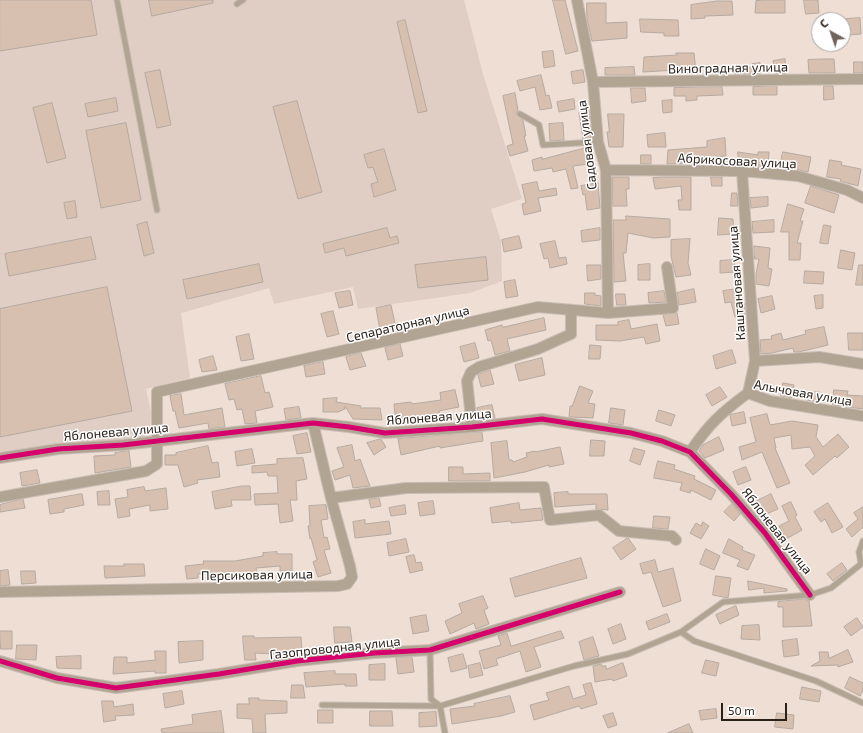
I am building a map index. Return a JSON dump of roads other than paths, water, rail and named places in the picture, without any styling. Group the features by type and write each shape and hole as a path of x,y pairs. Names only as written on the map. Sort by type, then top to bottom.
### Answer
{"street":[{"name":"Садовая улица","path":"577,0 593,82 598,142 606,170 608,313"},
{"name":"Виноградная улица","path":"593,82 863,79"},
{"name":"Абрикосовая улица","path":"606,170 742,172 798,176 847,190 863,198"},
{"name":"Каштановая улица","path":"742,172 755,361 748,393"},
{"name":"Сепараторная улица","path":"158,440 157,392 538,307 608,313 673,308 667,267"},
{"path":"472,427 467,381 470,372 479,367 538,349 570,334 571,310"},
{"path":"755,361 819,357 863,364"},
{"name":"Алычовая улица","path":"690,452 706,428 727,408 748,393 770,401 863,416"},
{"name":"Яблоневая улица","path":"0,458 58,449 123,445 313,423 385,433 472,427 542,419 631,433 662,441 690,452 731,494 765,533 810,595"},
{"name":"Персиковая улица","path":"0,592 330,586 347,584 352,577 350,566 331,498 313,423"},
{"path":"0,497 146,471 157,464 158,440"},
{"path":"331,498 406,488 544,488 550,520 599,515 620,531 672,536 676,540"},
{"name":"Газопроводная улица","path":"0,661 57,678 116,688 219,674 297,661 374,653 430,650 620,592"}],"lane":[{"path":"117,0 157,210"},
{"path":"237,4 242,0"},
{"path":"520,114 539,125 543,145 598,142"},
{"path":"322,705 440,706 574,666 628,654 681,632 723,602 810,595 831,588 862,565 859,552 863,541"},
{"path":"681,632 694,641 816,681 863,703"},
{"path":"430,650 431,699 440,706 445,733"}]}
